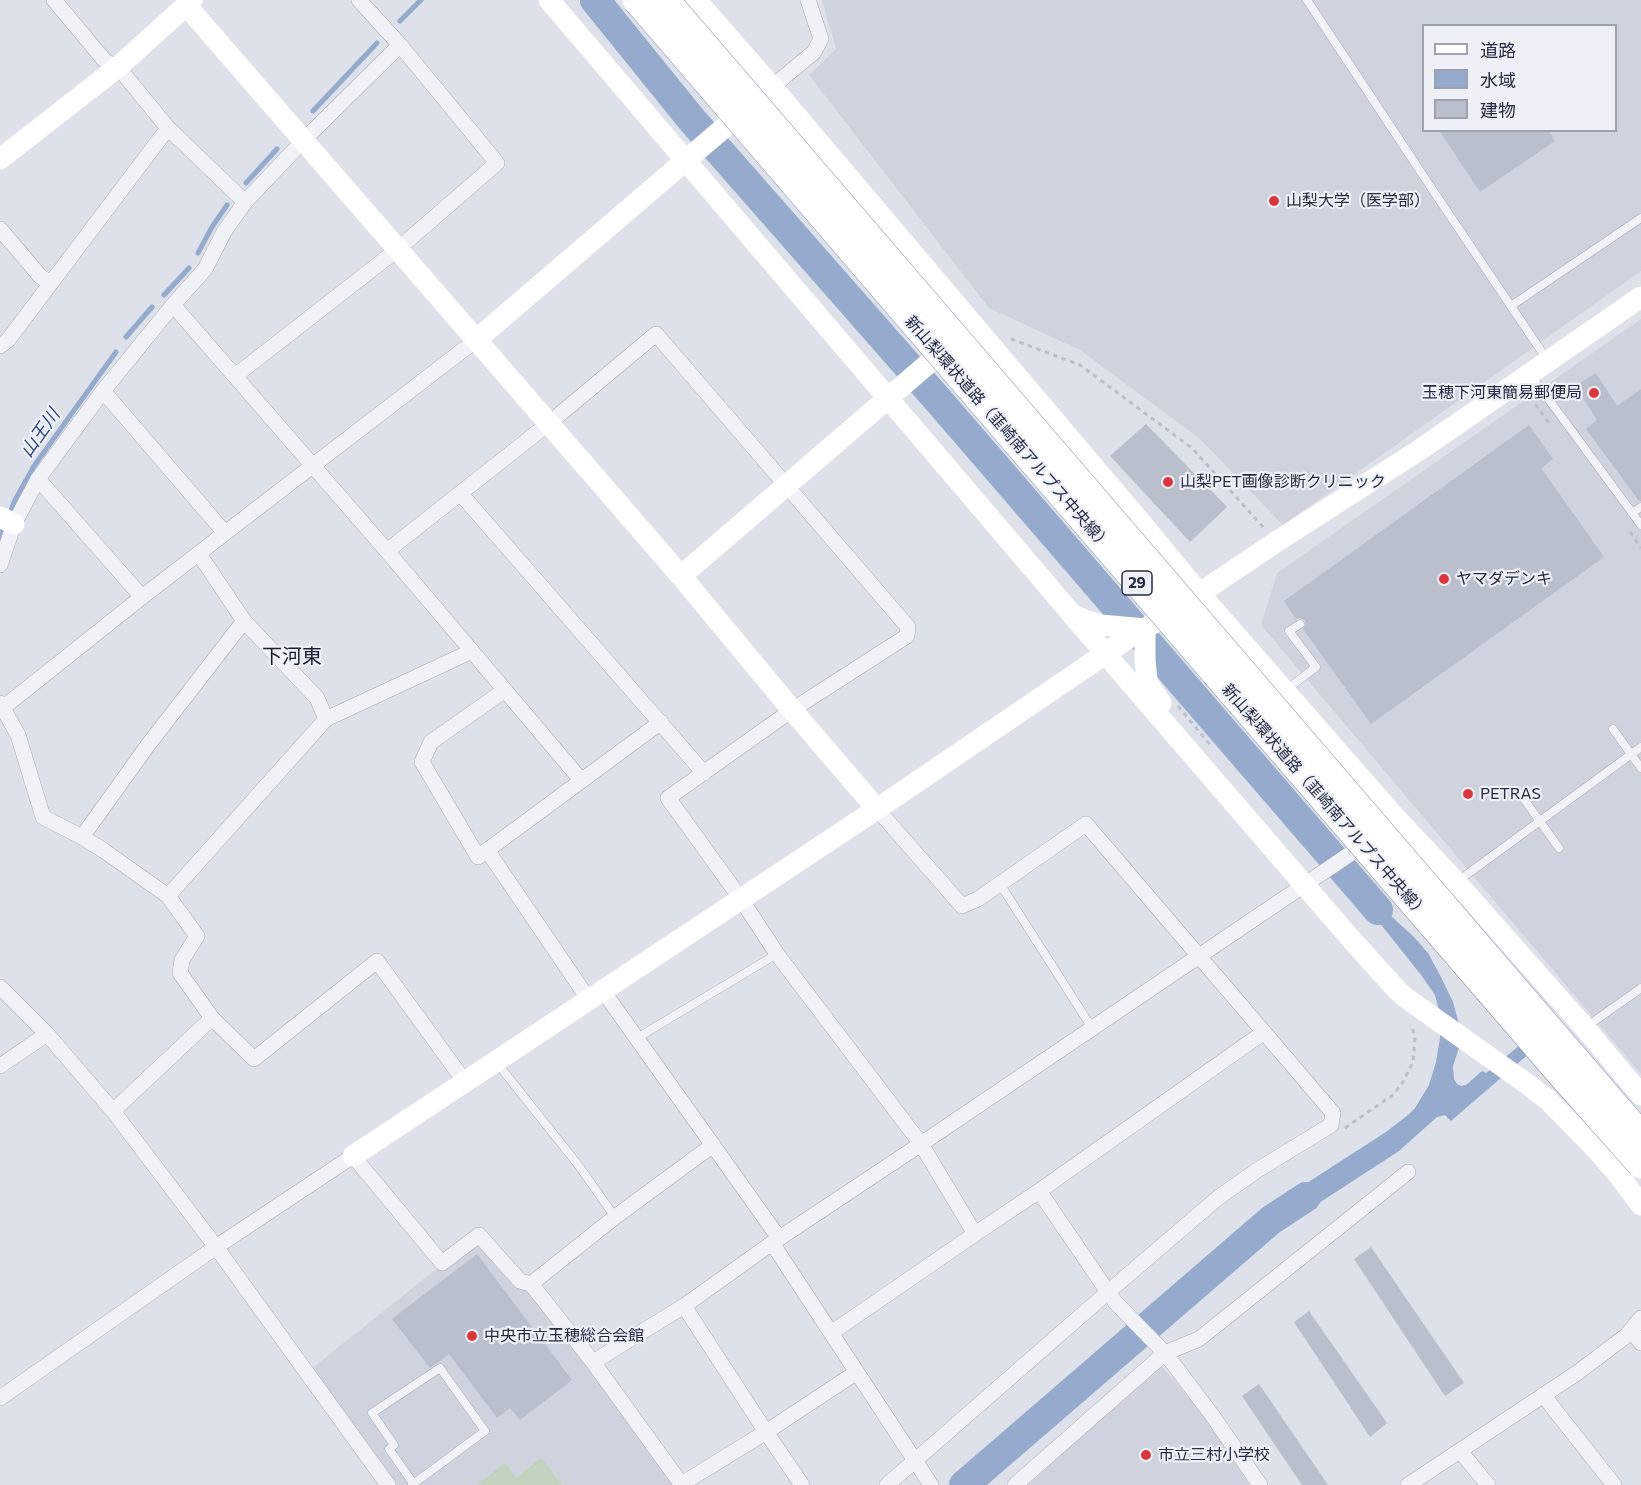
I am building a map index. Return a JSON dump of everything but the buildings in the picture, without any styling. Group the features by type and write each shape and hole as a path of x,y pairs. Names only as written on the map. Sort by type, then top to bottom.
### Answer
{"highway":[{"name":"新山梨環状道路（韮崎南アルプス中央線）","path":"636,0 1641,1165"},
{"name":"新山梨環状道路（韮崎南アルプス中央線）","path":"666,0 1641,1135"}],"street":[{"path":"54,0 105,61 118,67 168,128 245,202"},
{"path":"235,376 398,249 497,163 397,42 359,0"},
{"path":"549,0 1350,939 1406,998 1548,1100 1617,1173 1641,1205"},
{"path":"696,0 1234,634 1585,1028 1641,1095"},
{"path":"465,1082 376,961 254,1059 212,1018 180,973 182,960 197,936 168,896 103,850 43,817 18,735 2,705 476,340 814,52 821,39 808,0"},
{"path":"0,159 118,67 189,3 303,141 681,576 792,710 962,906 978,899 1086,824 1333,1113 1331,1125 1256,1171 1220,1197 887,1485"},
{"path":"0,565 9,522 38,479 103,391 205,269 224,232 245,202 397,42"},
{"path":"0,346 8,340 168,128"},
{"path":"0,229 39,276 50,283"},
{"path":"0,1398 216,1247 877,809 1106,654 1140,628 1199,593 1421,449 1548,361 1640,301"},
{"path":"173,305 387,551 581,780"},
{"path":"681,576 973,325"},
{"path":"387,551 548,424 656,334 908,627 907,636 792,710 668,798 741,899 777,954 921,1144 975,1234"},
{"path":"103,391 225,533"},
{"path":"38,479 142,597"},
{"path":"460,493 704,773"},
{"path":"1138,519 1159,564 1140,628 1147,680 1195,749 1203,766"},
{"path":"199,554 244,621 317,698 326,719"},
{"path":"1072,613 1101,626 1140,628 1194,621 1234,634"},
{"path":"82,837 147,745 244,621"},
{"path":"168,896 326,719 472,651"},
{"path":"505,690 431,742 422,762 478,857 661,722"},
{"path":"593,1362 684,1306 776,1241 1350,854 1394,816"},
{"path":"487,850 596,995 637,1038 713,1145 776,1241 831,1333 930,1484"},
{"path":"0,987 47,1034 113,1111 216,1247 388,1485"},
{"path":"113,1111 212,1018"},
{"path":"831,1333 1039,1191 1264,1032"},
{"path":"0,1066 47,1034"},
{"path":"531,1284 615,1217 713,1145"},
{"path":"353,1156 442,1263 479,1235 520,1281 531,1284 593,1362 681,1485 856,1372"},
{"path":"1015,1485 1160,1348 1199,1338 1408,1172"},
{"path":"1039,1191 1115,1302 1160,1348 1212,1415 1260,1485"},
{"path":"684,1306 802,1485"},
{"path":"1636,1324 1641,1343"},
{"path":"1408,1485 1577,1373 1626,1336 1636,1324"},
{"path":"1543,1395 1614,1485"},
{"path":"1460,1451 1488,1485"}],"lane":[{"path":"1307,0 1548,361"},
{"path":"1511,306 1641,218"},
{"path":"1530,374 1641,525"},
{"path":"1632,513 1641,507"},
{"path":"1284,691 1316,667 1289,631 1300,624"},
{"path":"1613,729 1641,768"},
{"path":"1456,882 1641,747"},
{"path":"1521,795 1559,848"},
{"path":"1000,884 1092,1028"},
{"path":"637,1038 777,954"},
{"path":"1585,1028 1641,988"},
{"path":"496,1061 579,1166 615,1217"},
{"path":"440,1368 485,1431 412,1484 389,1449 394,1445 372,1413 440,1368"}],"path":[{"path":"1005,337 1080,365 1192,447 1276,542"}],"shaded area":[{"name":"山梨大学（医学部）","path":"822,0 1641,0 1641,271 1283,525 1199,438 1080,350 989,308 809,75 836,49"},
{"path":"1641,319 1641,1074 1261,625 1277,573"},
{"path":"479,1235 520,1281 680,1485 389,1485 311,1369"},
{"name":"市立三村小学校","path":"1160,1364 1211,1424 1249,1485 1028,1485"}],"green space":[{"path":"541,1458 562,1485 477,1485 505,1463 516,1478"}],"water":[{"path":"1354,877 1428,953 1441,977 1453,1002 1459,1024 1460,1045 1453,1066 1454,1079 1457,1084 1466,1085 1482,1071 1486,1073 1531,1036 1539,1045 1451,1121 1445,1115 1437,1117 1399,1151 1279,1229 1265,1210 1386,1132 1408,1115 1429,1085 1436,1062 1440,1038 1440,1014 1435,995 1349,882"}],"waterway":[{"name":"山王川","path":"400,21 421,0"},
{"path":"595,0 692,120 938,400 1378,910"},
{"name":"山王川","path":"313,111 377,43"},
{"name":"山王川","path":"246,183 277,149"},
{"name":"山王川","path":"198,253 227,205"},
{"name":"山王川","path":"164,295 189,268"},
{"name":"山王川","path":"126,337 152,307"},
{"name":"山王川","path":"9,516 34,466 116,352"},
{"name":"山王川","path":"0,538 5,524"},
{"path":"964,1485 1271,1220 1306,1197"}],"place":[{"name":"山梨大学（医学部）","path":"1274,201"},
{"name":"玉穂下河東簡易郵便局","path":"1594,393"},
{"name":"山梨PET画像診断クリニック","path":"1168,482"},
{"name":"ヤマダデンキ","path":"1444,579"},
{"name":"PETRAS","path":"1468,794"},
{"name":"中央市立玉穂総合会館","path":"472,1336"},
{"name":"市立三村小学校","path":"1146,1455"}],"district":[{"name":"下河東","path":"292,656"}]}
